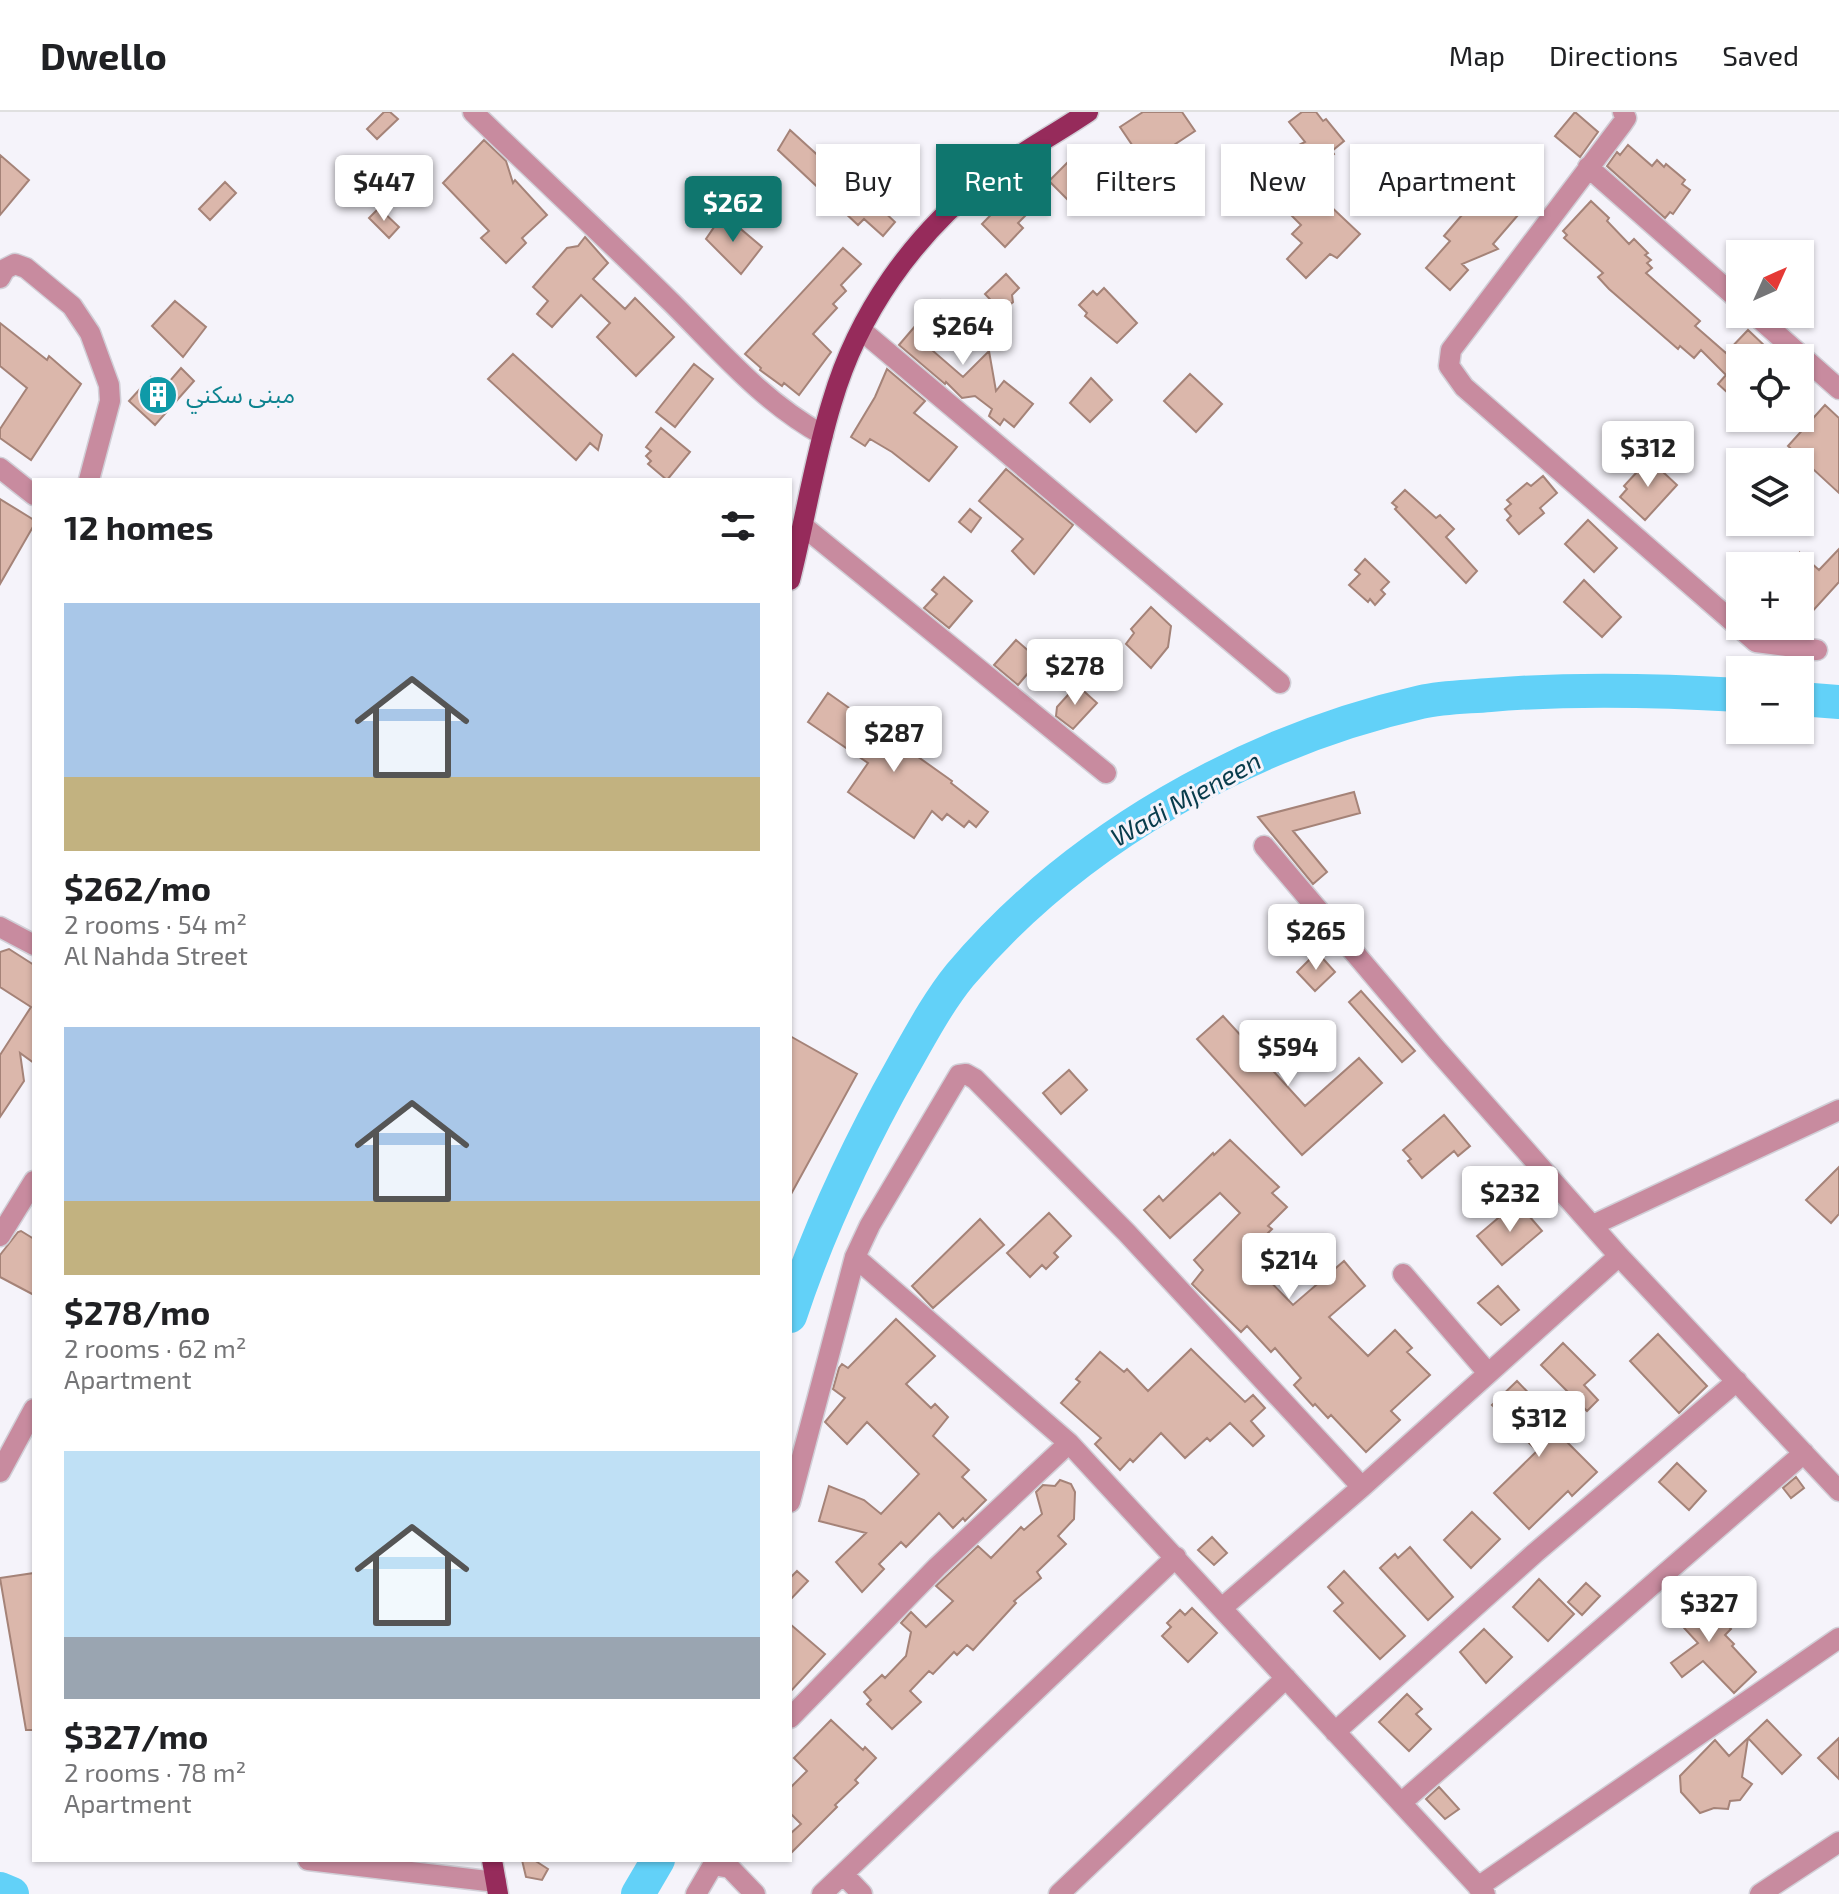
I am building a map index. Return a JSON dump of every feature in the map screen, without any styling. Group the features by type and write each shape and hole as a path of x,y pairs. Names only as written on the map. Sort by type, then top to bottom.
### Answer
{"main road":[{"path":"792,572 832,400 861,330 884,288 908,252 986,179 1088,112"},
{"path":"492,1862 497,1888"}],"street":[{"path":"473,112 759,392 823,435"},
{"path":"1623,112 1626,118 1451,350 1449,366 1464,387 1742,632 1756,642 1817,650"},
{"path":"1588,167 1726,289"},
{"path":"0,278 5,269 15,264 26,268 72,306 90,333 109,385 110,401 90,478"},
{"path":"1770,328 1839,389"},
{"path":"861,330 1280,683"},
{"path":"0,468 32,493"},
{"path":"803,526 1106,773"},
{"path":"1264,846 1436,1049 1619,1256 1839,1491"},
{"path":"0,927 32,944"},
{"path":"792,1494 855,1257 870,1225 959,1075 966,1074 975,1079 1127,1233 1362,1487"},
{"path":"1593,1225 1839,1110"},
{"path":"0,1236 32,1184"},
{"path":"1223,1607 1619,1256"},
{"path":"855,1257 1069,1443 1481,1890 1839,1638"},
{"path":"1403,1274 1488,1373"},
{"path":"1335,1732 1535,1553 1737,1381"},
{"path":"0,1472 32,1413"},
{"path":"792,1716 937,1567 1069,1443"},
{"path":"1402,1802 1804,1453"},
{"path":"822,1894 1176,1557"},
{"path":"1059,1894 1286,1678"},
{"path":"1760,1894 1839,1842"},
{"path":"322,1862 497,1888"},
{"path":"696,1894 713,1865 730,1868 755,1894"},
{"path":"843,1874 862,1894"}],"building":[{"path":"384,112 390,112 398,119 377,139 367,129"},
{"path":"1143,112 1182,112 1195,131 1175,144 1131,144 1120,127"},
{"path":"1302,112 1316,112 1344,141 1334,149 1334,144 1301,144 1305,142 1289,122"},
{"path":"1575,112 1598,132 1580,157 1555,136"},
{"path":"790,130 816,154 816,186 778,150"},
{"path":"484,140 506,161 513,183 515,180 547,215 522,238 526,243 506,263 481,238 489,231 443,183"},
{"path":"1628,145 1652,166 1657,160 1685,180 1682,184 1690,190 1673,214 1670,212 1665,218 1607,166 1617,152 1620,155"},
{"path":"0,155 29,180 0,215"},
{"path":"1067,163 1067,199 1051,183 1051,179"},
{"path":"225,182 236,193 210,220 199,209"},
{"path":"1591,201 1629,244 1634,239 1648,253 1645,255 1651,260 1647,263 1652,268 1646,273 1700,321 1695,326 1726,353 1726,375 1701,350 1694,358 1680,346 1678,349 1609,289 1598,277 1603,273 1564,238 1567,235 1563,231"},
{"path":"379,208 399,227 389,238 369,218"},
{"path":"1334,210 1360,234 1337,258 1330,254 1306,278 1287,259 1302,243 1292,234 1301,225 1292,216 1334,216"},
{"path":"723,214 762,247 741,274 706,239"},
{"path":"848,216 889,216 895,222 883,236 864,219 858,225"},
{"path":"990,216 1025,216 1018,223 1023,228 1005,247 982,224"},
{"path":"1461,216 1517,216 1493,244 1498,249 1462,264 1468,270 1450,290 1426,268 1450,241 1444,236"},
{"path":"585,237 608,263 593,279 625,309 635,298 674,337 636,376 597,337 610,323 581,295 552,327 537,314 548,301 533,287 567,248 578,246"},
{"path":"843,248 861,264 841,285 846,291 833,304 837,308 813,334 831,352 799,395 760,370 745,354"},
{"path":"1006,274 1019,288 1012,295 1013,302 1002,312 985,294"},
{"path":"1104,288 1137,323 1117,343 1085,316 1087,313 1079,305 1093,291 1097,295"},
{"path":"941,300 962,317 933,351 963,377 989,351 996,391 1004,381 1033,404 1014,427 1004,419 1000,425 989,416 992,409 975,396 962,398 899,345"},
{"name":"مبنى سكني","path":"175,301 206,327 183,357 152,326"},
{"path":"0,323 47,360 49,356 81,384 31,460 0,438 0,429 27,388 0,366"},
{"path":"1748,330 1763,344 1735,344"},
{"path":"513,354 602,435 598,450 590,443 576,460 488,379"},
{"path":"694,364 713,379 675,427 656,412"},
{"name":"مبنى سكني","path":"181,368 194,381 155,425 129,401 151,377 163,389"},
{"path":"887,369 925,401 914,413 957,447 929,481 870,439 865,446 851,437 875,397"},
{"path":"1190,374 1222,404 1196,432 1164,401"},
{"path":"1726,375 1726,391 1718,384"},
{"path":"1091,378 1112,400 1090,422 1070,403"},
{"path":"1825,405 1839,418 1839,493 1814,470 1814,448 1788,446 1801,432 1814,432 1814,417"},
{"path":"661,428 690,452 669,478 665,478 648,464 651,461 646,456 651,451 646,447"},
{"path":"1649,459 1677,485 1645,520 1620,497 1627,489 1624,486"},
{"path":"1006,469 1073,525 1034,574 1012,551 1023,539 979,501"},
{"path":"1543,476 1557,493 1540,508 1544,513 1519,534 1507,520 1511,516 1505,509 1511,504 1507,500 1527,483 1531,486"},
{"path":"1405,490 1436,518 1440,515 1454,529 1446,537 1477,571 1466,583 1395,509 1397,507 1392,503"},
{"path":"0,499 32,519 32,528 0,584"},
{"path":"970,509 981,518 971,532 959,522"},
{"path":"1588,520 1617,548 1594,572 1565,544"},
{"path":"1839,549 1839,582 1814,610 1814,566 1819,570"},
{"path":"1365,559 1389,582 1381,590 1385,594 1375,605 1349,585 1360,574 1355,570"},
{"path":"944,577 972,601 949,628 924,608 937,594 932,590"},
{"path":"1584,580 1621,617 1602,637 1564,602"},
{"path":"1151,607 1171,626 1168,647 1151,668 1126,644 1134,633 1131,629"},
{"path":"1016,640 1039,660 1018,685 994,665"},
{"path":"1077,685 1097,703 1073,729 1056,716 1057,707"},
{"path":"828,693 952,781 988,812 976,827 969,821 964,827 947,814 942,820 932,811 914,838 848,792 868,763 808,722"},
{"path":"1354,792 1360,813 1293,831 1327,872 1313,884 1258,817"},
{"path":"9,949 32,964 32,1062 20,1053 24,1081 0,1117 0,1055 31,1007 0,987 0,952"},
{"path":"1317,952 1335,972 1315,991 1297,972"},
{"path":"1361,991 1415,1051 1402,1062 1349,1002"},
{"path":"1223,1016 1305,1106 1359,1058 1382,1083 1302,1155 1197,1039"},
{"path":"792,1037 857,1074 792,1192"},
{"path":"1069,1070 1087,1090 1061,1114 1043,1093"},
{"path":"1444,1115 1470,1146 1458,1156 1454,1151 1422,1178 1403,1150"},
{"path":"1230,1140 1279,1187 1272,1193 1287,1207 1268,1226 1272,1229 1261,1240 1275,1253 1259,1270 1293,1305 1344,1261 1365,1286 1329,1317 1368,1356 1395,1330 1412,1348 1407,1352 1430,1375 1391,1411 1400,1420 1366,1452 1331,1415 1328,1418 1315,1404 1313,1406 1294,1385 1301,1378 1275,1348 1271,1352 1247,1326 1241,1332 1192,1284 1203,1270 1194,1260 1240,1213 1220,1193 1170,1238 1144,1210 1159,1196 1163,1201"},
{"path":"1839,1167 1839,1214 1831,1223 1806,1200"},
{"path":"1517,1202 1542,1231 1502,1265 1477,1236"},
{"path":"1049,1213 1071,1236 1054,1253 1058,1257 1046,1269 1042,1265 1030,1277 1007,1253"},
{"path":"980,1219 1004,1245 933,1308 912,1286"},
{"path":"18,1232 32,1238 32,1294 0,1277 0,1255"},
{"path":"1498,1286 1519,1310 1501,1325 1478,1303"},
{"path":"896,1319 935,1356 906,1384 931,1408 935,1404 948,1417 933,1436 969,1470 962,1477 986,1500 965,1521 963,1518 953,1528 939,1513 906,1547 901,1542 879,1564 884,1569 862,1592 836,1562 866,1533 819,1521 829,1486 864,1500 881,1514 919,1474 867,1422 847,1444 825,1422 845,1398 833,1389 839,1368 842,1364 848,1368"},
{"path":"1658,1334 1707,1386 1679,1413 1630,1361"},
{"path":"1563,1343 1595,1375 1584,1385 1598,1400 1587,1411 1541,1365"},
{"path":"1191,1349 1245,1402 1253,1395 1265,1408 1251,1421 1264,1436 1253,1446 1230,1423 1185,1458 1161,1433 1133,1462 1130,1459 1120,1470 1095,1444 1101,1438 1061,1403 1080,1382 1076,1379 1100,1352 1124,1372 1127,1369 1148,1391"},
{"path":"1517,1381 1566,1432 1561,1436 1597,1472 1572,1496 1568,1491 1529,1529 1494,1493 1537,1451 1492,1405"},
{"path":"1677,1463 1706,1491 1689,1510 1659,1482"},
{"path":"1796,1477 1804,1488 1791,1498 1783,1488"},
{"path":"1060,1480 1071,1484 1075,1492 1074,1519 1058,1536 1066,1544 1037,1572 1041,1578 1014,1601 1016,1603 973,1650 967,1645 957,1655 954,1652 933,1674 929,1671 910,1691 921,1702 892,1729 867,1704 871,1700 864,1692 882,1675 885,1678 906,1656 911,1632 901,1623 911,1612 926,1627 953,1601 936,1586 978,1546 991,1558 1021,1527 1024,1530 1042,1514 1036,1492 1043,1485 1055,1486"},
{"path":"1472,1512 1500,1539 1471,1568 1444,1540"},
{"path":"1212,1537 1227,1553 1214,1565 1198,1550"},
{"path":"1410,1547 1453,1597 1428,1620 1380,1568 1395,1554 1398,1558"},
{"path":"797,1571 808,1581 792,1598 792,1576"},
{"path":"1344,1571 1405,1636 1380,1659 1334,1611 1343,1603 1328,1587"},
{"path":"32,1573 32,1730 26,1730 0,1578"},
{"path":"1539,1579 1574,1614 1548,1641 1513,1607"},
{"path":"1586,1583 1600,1596 1582,1615 1568,1602"},
{"path":"1682,1590 1708,1617 1710,1607 1731,1629 1725,1635 1756,1672 1734,1693 1703,1661 1682,1677 1671,1663 1698,1643 1664,1606"},
{"path":"1192,1608 1217,1633 1188,1662 1162,1636 1171,1627 1167,1623 1180,1610 1185,1615"},
{"path":"792,1626 825,1654 792,1690"},
{"path":"1484,1629 1512,1657 1486,1683 1460,1652"},
{"path":"1407,1694 1422,1709 1416,1714 1431,1729 1409,1751 1379,1722"},
{"path":"831,1720 876,1758 855,1780 858,1783 835,1805 837,1807 792,1852 792,1832 801,1824 792,1815 792,1786 807,1771 794,1758"},
{"path":"1767,1720 1801,1755 1782,1774 1748,1738"},
{"path":"1748,1738 1742,1777 1752,1784 1740,1800 1730,1801 1728,1809 1714,1808 1700,1813 1681,1792 1680,1776 1715,1740 1729,1756"},
{"path":"1839,1738 1839,1779 1818,1758"},
{"path":"1439,1787 1459,1809 1445,1819 1426,1799"},
{"path":"522,1862 537,1862 548,1869 542,1880 526,1877"}],"waterway":[{"name":"Wadi Mjeneen","path":"792,1311 855,1157 944,996 1005,926 1056,881 1110,840 1168,802 1292,742 1356,719 1421,702 1455,697 1583,691 1726,694"},
{"name":"Wadi Mjeneen","path":"1814,700 1839,702"},
{"name":"Wadi Mjeneen","path":"638,1894 657,1862"},
{"name":"Wadi Mjeneen","path":"0,1889 12,1894"}],"place":[{"name":"مبنى سكني","path":"158,395"}]}
